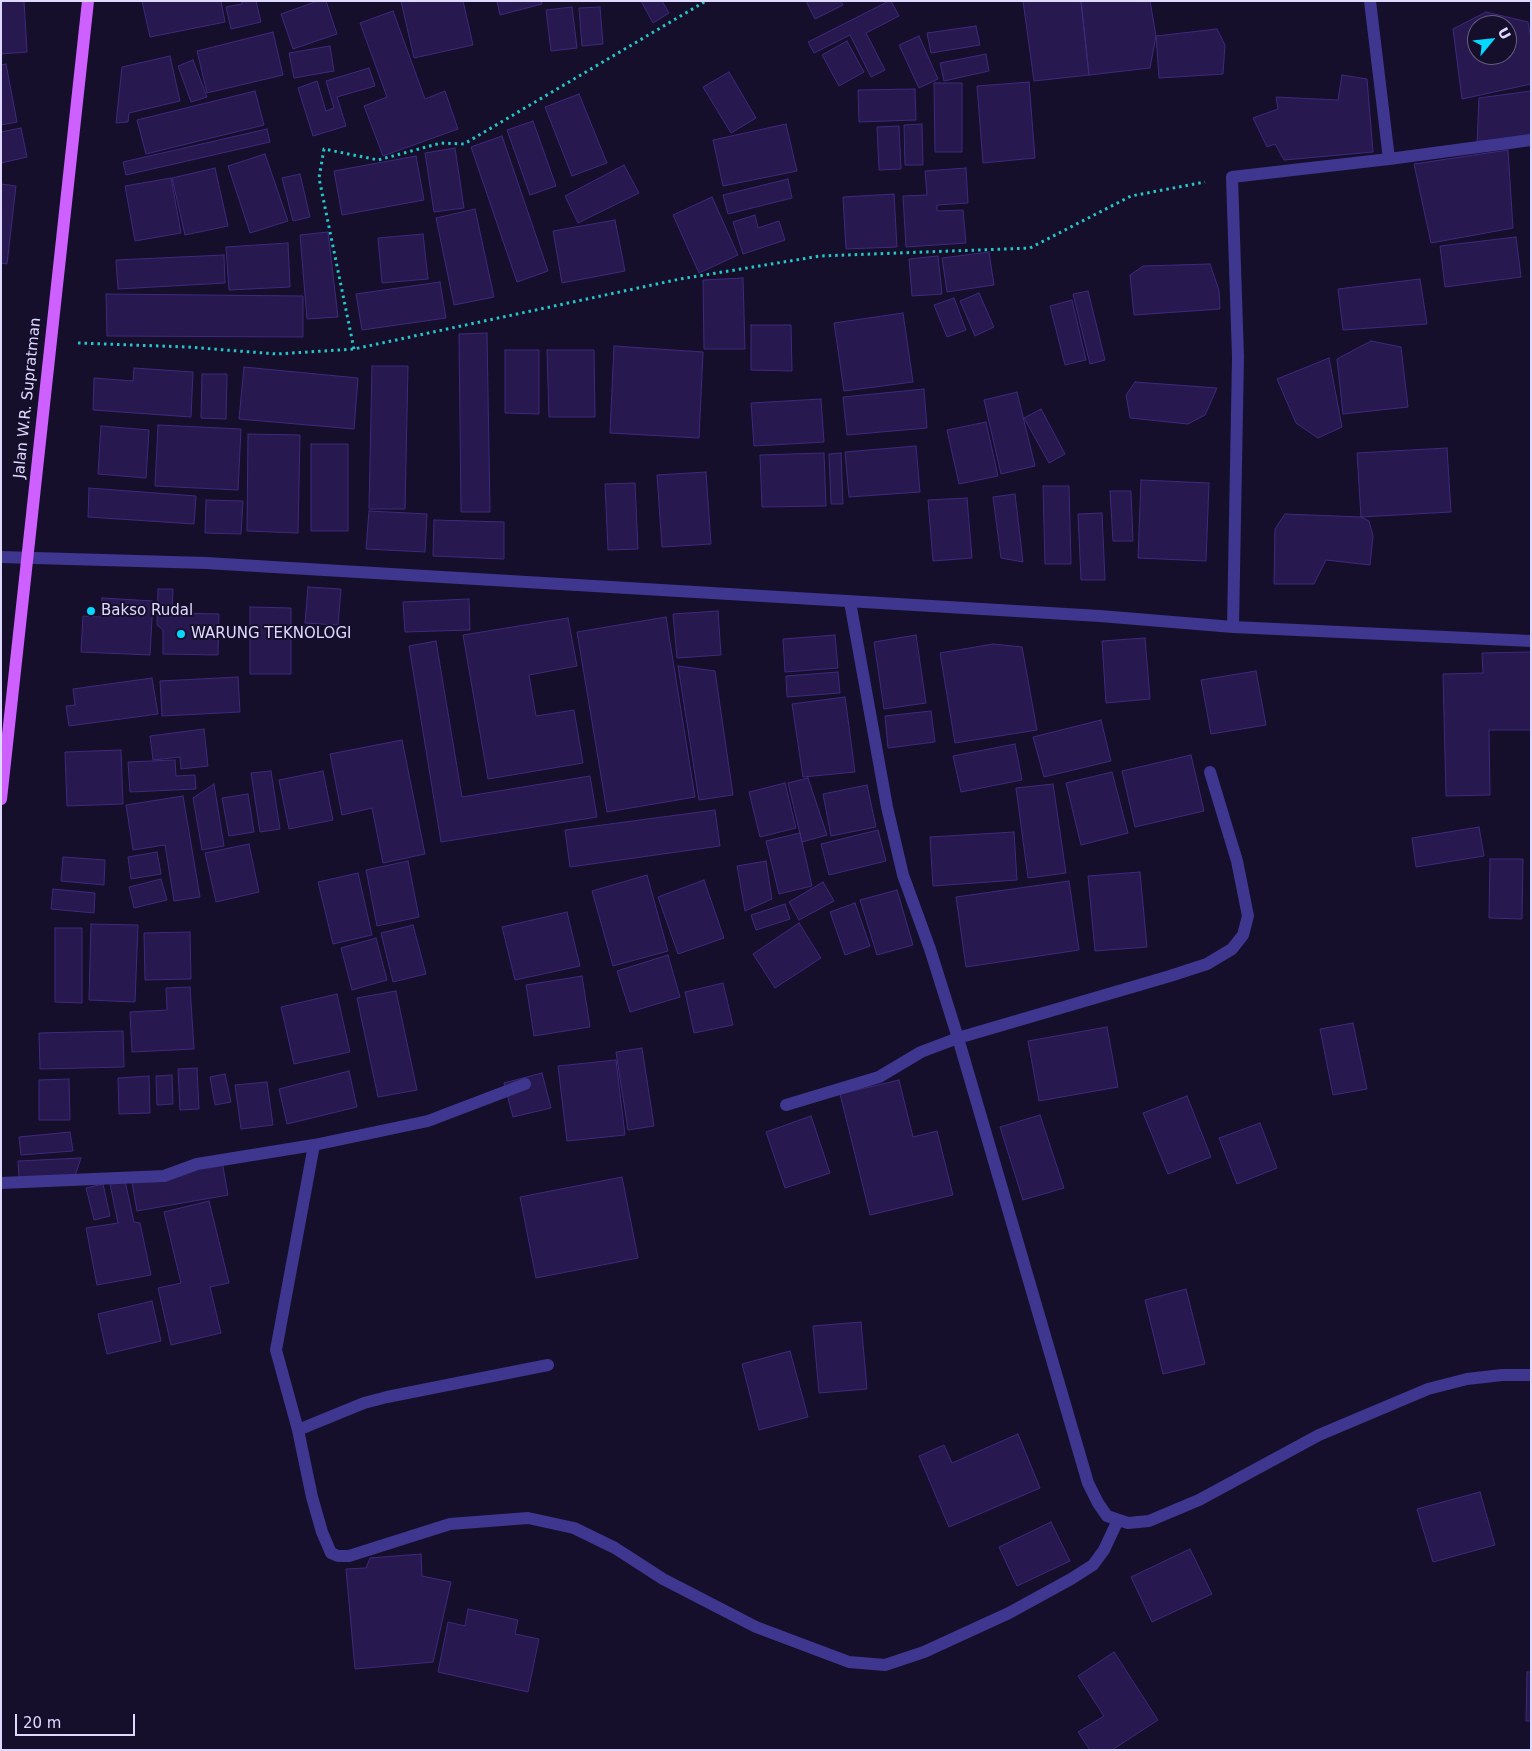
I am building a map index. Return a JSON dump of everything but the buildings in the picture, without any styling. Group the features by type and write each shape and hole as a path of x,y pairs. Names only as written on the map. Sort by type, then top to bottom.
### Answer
{"main road":[{"name":"Jalan W.R. Supratman","path":"1,799 88,1"}],"street":[{"path":"1370,1 1389,159"},
{"path":"1233,628 1238,357 1232,177 1531,140"},
{"path":"1,557 206,563 1100,616 1233,628 1531,641"},
{"path":"850,602 887,807 903,875 930,949 958,1038 1088,1483 1107,1516 1128,1523 1149,1521 1199,1500 1319,1435 1428,1389 1467,1379 1502,1375 1531,1375"},
{"path":"786,1105 879,1077 921,1052 958,1038 1207,964 1232,949 1243,935 1248,916 1237,861 1210,772"},
{"path":"1,1183 164,1176 197,1164 314,1145 428,1121 525,1084"},
{"path":"314,1145 276,1350 298,1430 312,1497 322,1532 331,1553 338,1556 348,1556 450,1524 528,1518 574,1528 615,1548 663,1579 756,1627 849,1662 885,1664 924,1652 1009,1613 1071,1579 1093,1564 1104,1550 1118,1520"},
{"path":"298,1430 364,1403 386,1397 548,1365"}],"path":[{"path":"354,349 319,178 324,149 378,160 441,143 464,144 706,1"},
{"path":"50,342 277,354 354,349 680,279 820,256 1030,248 1131,196 1232,177"}],"place":[{"name":"Bakso Rudal","path":"91,611"},
{"name":"WARUNG TEKNOLOGI","path":"181,634"}]}
